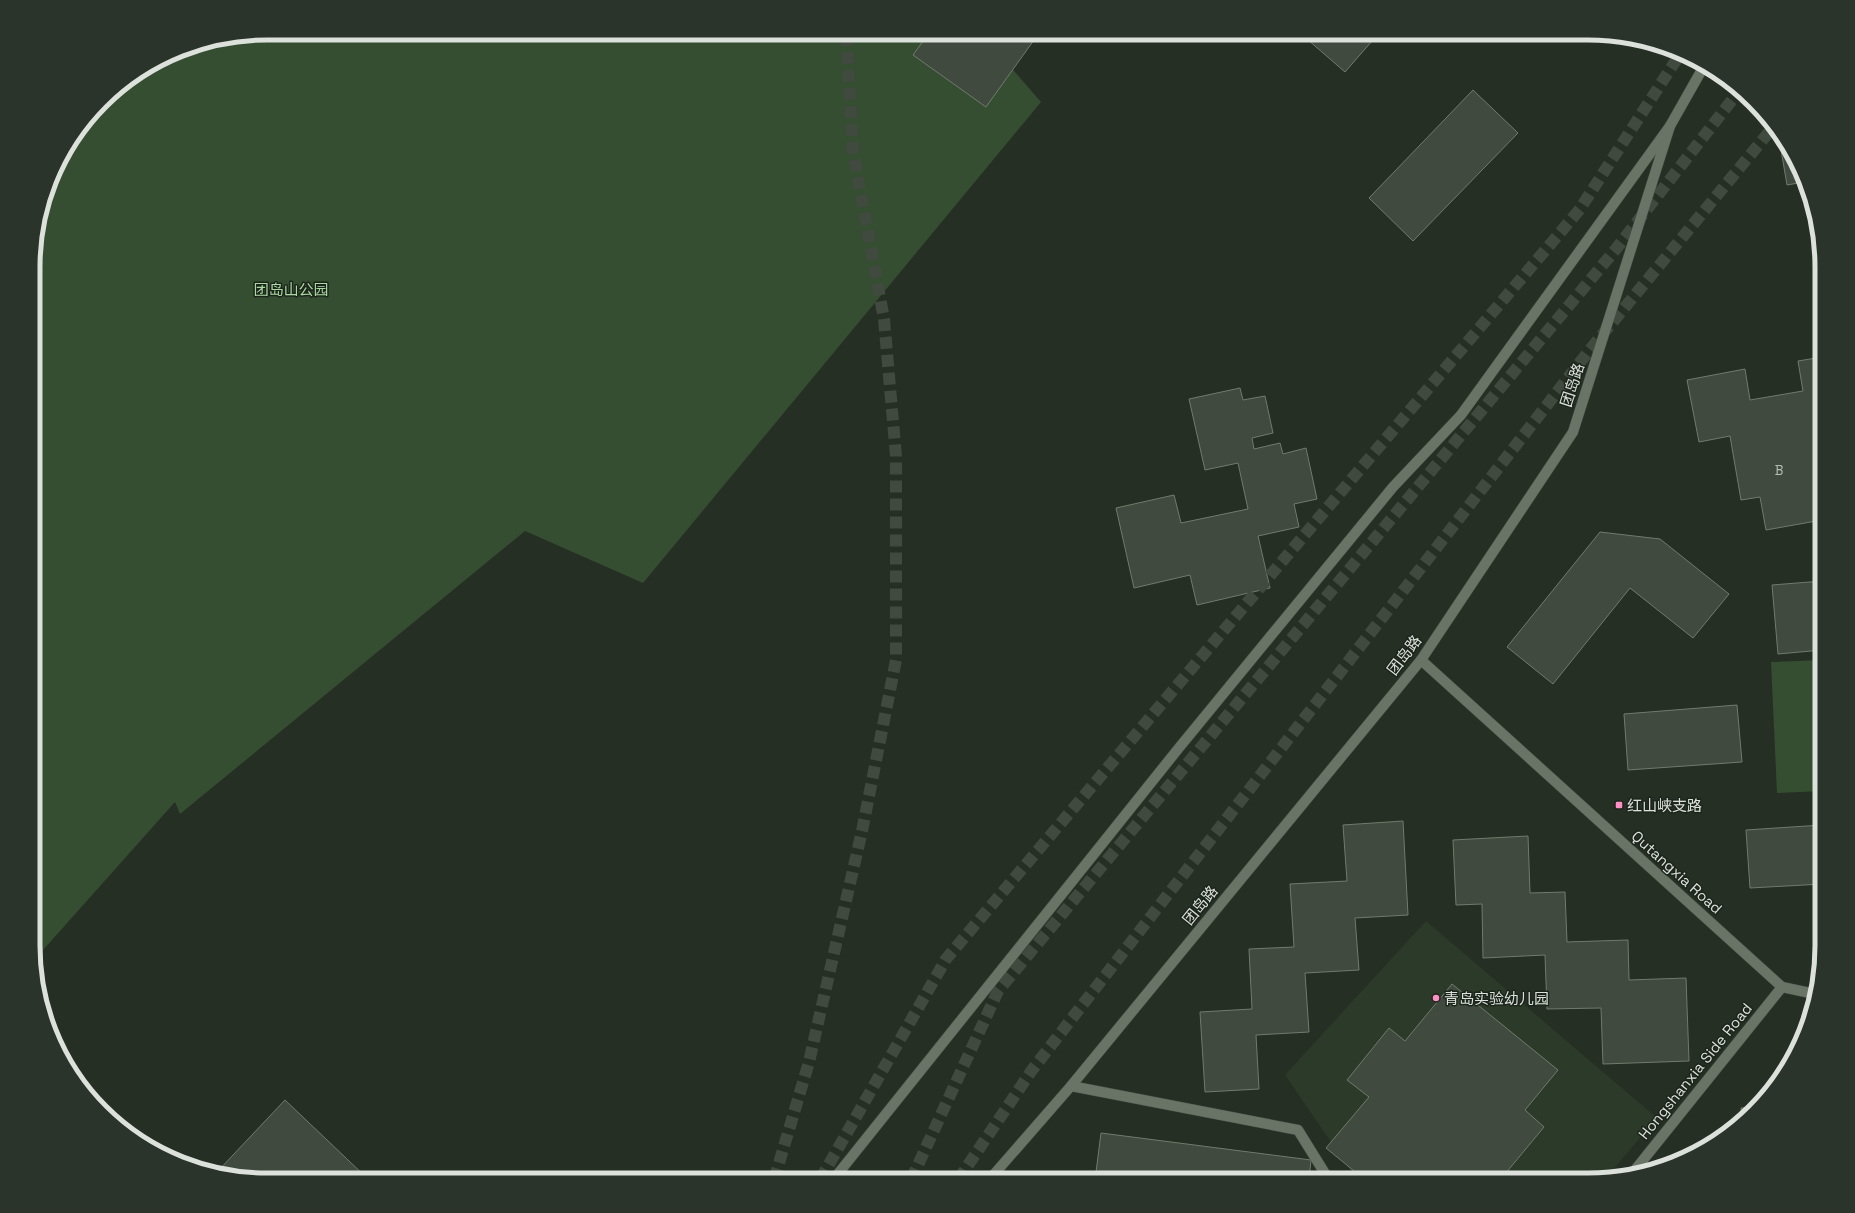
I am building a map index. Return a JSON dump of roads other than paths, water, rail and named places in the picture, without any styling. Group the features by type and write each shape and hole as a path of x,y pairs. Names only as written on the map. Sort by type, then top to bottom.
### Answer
{"street":[{"name":"团岛路","path":"995,1173 1070,1086 1421,660 1573,432 1670,126 1702,70"},
{"path":"839,1173 1248,663 1393,487 1461,415 1670,126"},
{"name":"Qutangxia Road","path":"1421,660 1782,986 1810,993"},
{"name":"Hongshanxia Side Road","path":"1637,1168 1782,986"},
{"path":"1070,1086 1298,1130 1325,1173"}],"tunnel":[{"path":"776,1173 809,1062 862,831 896,660 896,456 884,319 853,152 846,40"},
{"path":"824,1173 946,959 1580,209 1677,58"},
{"path":"914,1173 998,991 1616,249 1736,95"},
{"path":"963,1173 1032,1070 1588,352 1770,131"}],"place":[{"name":"红山峡支路","path":"1619,805"},
{"name":"青岛实验幼儿园","path":"1436,998"}],"park label":[{"name":"团岛山公园","path":"291,289"}]}
